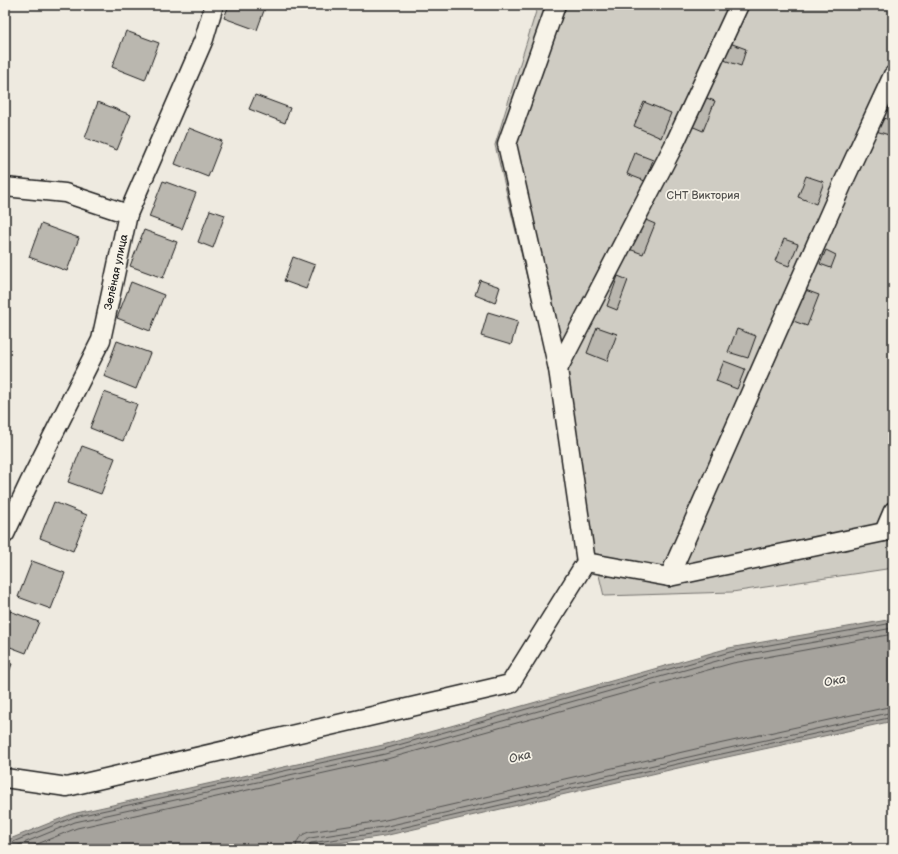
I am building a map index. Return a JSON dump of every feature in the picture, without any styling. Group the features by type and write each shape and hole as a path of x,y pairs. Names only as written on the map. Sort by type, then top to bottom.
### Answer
{"street":[{"name":"Зелёная улица","path":"5,534 32,476 101,340 128,214 204,38 214,5"},
{"path":"5,778 67,787 510,684 586,562 558,369 507,144 556,5"},
{"path":"558,369 673,147 739,5"},
{"path":"669,577 843,182 893,75"},
{"path":"5,187 65,193 128,214"},
{"path":"586,562 669,577 889,531 893,511"}],"green space":[{"name":"СНТ Виктория","path":"538,5 893,5 893,568 732,592 604,596 495,145"}],"water":[{"name":"Ока","path":"893,619 893,721 704,762 384,836 299,849 5,849 5,841 72,814 383,745 729,648"}],"building":[{"path":"229,5 266,5 257,30 224,18"},
{"path":"126,31 159,43 145,80 112,67"},
{"path":"727,42 746,49 741,66 721,59"},
{"path":"255,95 290,108 285,123 249,109"},
{"path":"701,96 715,101 703,131 689,125"},
{"path":"98,102 131,115 117,150 85,138"},
{"path":"644,102 671,113 661,138 634,126"},
{"path":"881,117 893,121 892,136 876,131"},
{"path":"189,128 222,141 208,177 175,164"},
{"path":"635,153 653,160 645,181 627,174"},
{"path":"806,176 824,182 816,204 798,197"},
{"path":"163,181 196,193 182,229 149,217"},
{"path":"210,210 225,215 213,248 198,242"},
{"path":"641,218 655,224 643,254 629,249"},
{"path":"41,224 79,238 67,271 29,257"},
{"path":"144,230 177,242 163,278 130,266"},
{"path":"784,239 798,244 789,266 775,261"},
{"path":"826,250 836,255 831,268 820,264"},
{"path":"293,257 315,265 306,289 284,281"},
{"path":"618,276 628,280 617,310 607,306"},
{"path":"480,280 500,287 495,303 475,295"},
{"path":"131,282 164,295 150,331 117,318"},
{"path":"800,288 819,295 807,326 788,319"},
{"path":"488,312 518,321 511,345 481,336"},
{"path":"597,327 617,334 607,361 587,353"},
{"path":"737,329 756,336 748,358 728,352"},
{"path":"117,341 150,353 136,389 104,376"},
{"path":"724,361 745,369 737,389 716,381"},
{"path":"104,392 137,404 123,441 90,428"},
{"path":"5,433 8,434 5,443"},
{"path":"82,446 115,458 101,494 68,482"},
{"path":"54,502 87,515 73,551 40,538"},
{"path":"32,561 65,573 51,609 18,597"},
{"path":"10,611 39,622 26,653 5,645 5,624"},
{"path":"5,662 12,664 5,682"}]}
